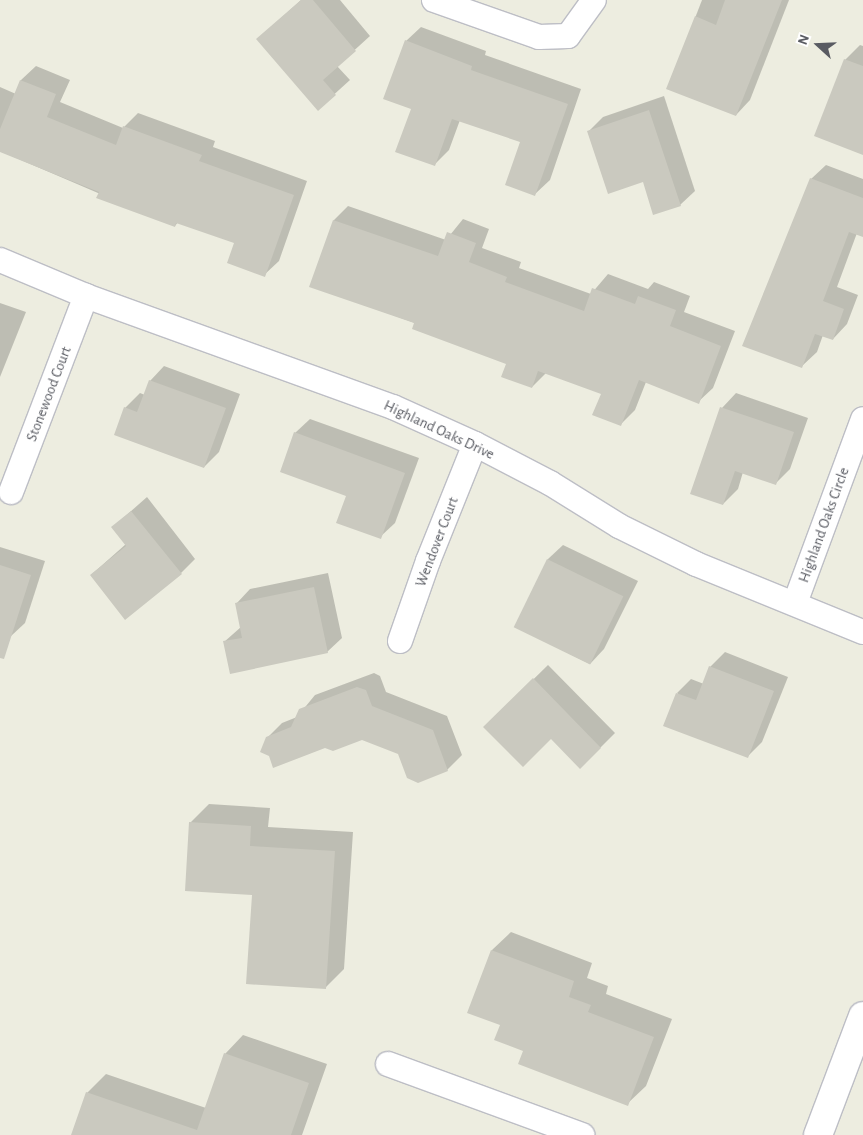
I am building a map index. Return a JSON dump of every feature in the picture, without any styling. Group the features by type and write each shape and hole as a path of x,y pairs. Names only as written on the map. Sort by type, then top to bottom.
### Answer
{"main road":[{"path":"818,1135 863,1016"}],"street":[{"path":"434,0 539,37 568,36 594,0"},
{"name":"Highland Oaks Drive","path":"0,260 86,296 393,407 475,444 550,484 619,526 696,564 863,632"},
{"name":"Stonewood Court","path":"11,492 86,296"},
{"name":"Highland Oaks Circle","path":"795,603 863,418"},
{"name":"Wendover Court","path":"400,641 428,561 475,444"},
{"path":"388,1064 582,1135"}],"building":[{"path":"301,0 313,0 356,51 323,80 336,95 318,111 256,39"},
{"path":"725,0 782,0 736,116 666,89 695,16 716,25"},
{"path":"405,40 472,66 471,70 568,104 535,196 505,185 520,142 452,119 435,166 395,152 411,109 383,99"},
{"path":"844,59 863,66 863,155 814,136"},
{"path":"20,80 56,94 47,117 116,145 123,126 202,155 199,161 294,195 265,277 227,263 234,243 176,223 175,227 96,198 99,192 0,152 0,129"},
{"path":"649,110 681,206 653,215 643,182 608,194 587,131"},
{"path":"810,178 863,198 863,237 849,232 823,301 844,309 833,340 815,334 802,368 742,346"},
{"path":"333,220 438,256 447,232 476,243 469,262 507,277 505,282 584,311 592,288 635,304 638,296 676,310 670,326 721,346 699,404 639,380 621,426 592,415 601,394 538,371 532,388 501,377 506,364 412,329 414,323 309,287"},
{"path":"149,380 226,408 204,468 114,435 124,407 137,412"},
{"path":"720,407 794,432 776,485 735,471 723,505 690,494"},
{"path":"294,432 405,473 381,539 336,523 346,496 280,472"},
{"path":"131,511 182,574 125,620 90,575 126,546 111,527"},
{"path":"547,559 623,596 590,665 514,627"},
{"path":"0,565 31,575 4,659 0,658"},
{"path":"314,587 328,653 230,674 223,641 242,638 235,603"},
{"path":"709,666 774,691 748,758 663,726 676,693 696,700"},
{"path":"533,678 601,748 580,769 551,739 523,767 483,727"},
{"path":"357,687 366,690 372,706 433,730 448,771 418,783 407,778 398,754 362,740 333,751 325,748 273,768 269,756 260,752 266,737 291,727 299,709"},
{"path":"189,822 251,826 250,846 335,851 326,989 246,984 252,895 185,891"},
{"path":"491,950 574,981 569,997 591,1005 588,1012 654,1037 628,1106 518,1064 523,1051 494,1040 500,1025 467,1013"},
{"path":"224,1053 309,1083 291,1135 71,1135 86,1092 197,1130"}]}
